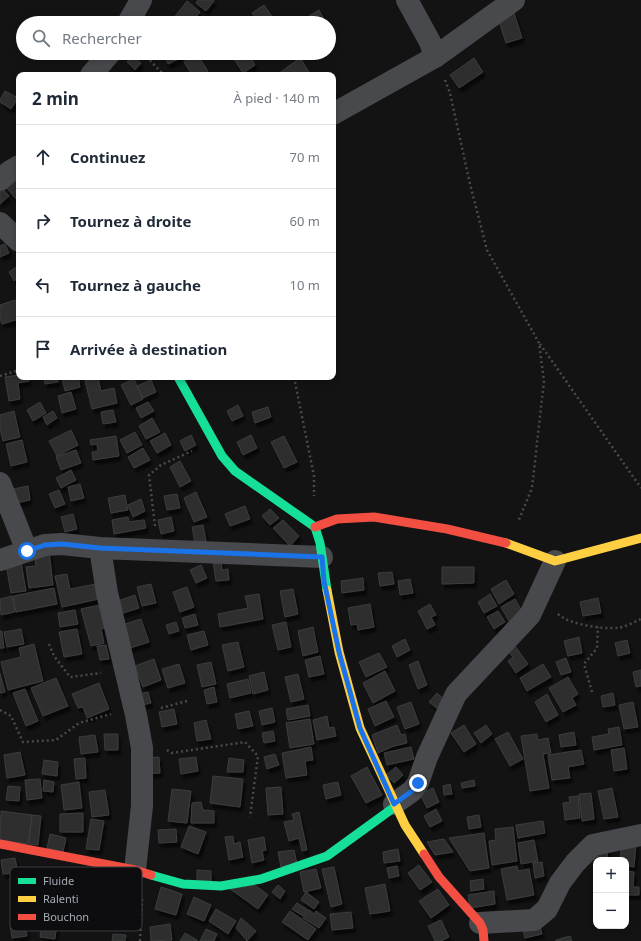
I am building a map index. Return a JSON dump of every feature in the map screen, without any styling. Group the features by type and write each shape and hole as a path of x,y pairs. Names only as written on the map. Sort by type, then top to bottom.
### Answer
{"street":[{"path":"132,16 141,0"},
{"path":"407,0 430,42 435,57"},
{"path":"336,112 435,57 514,0"},
{"path":"94,72 104,60"},
{"path":"0,180 16,168"},
{"path":"0,223 16,238"},
{"path":"180,380 222,456 235,471 315,526 320,544 324,581 339,652 360,728 405,825 439,878 472,913 482,932 534,920 546,909 560,883 593,845 641,835"},
{"path":"0,483 27,551"},
{"path":"315,526 336,519 374,517 447,529 508,544 555,561 641,538"},
{"path":"0,560 45,545 62,544 100,548 322,557"},
{"path":"100,548 107,593 142,748 142,806 139,867"},
{"path":"142,872 183,884 221,886 262,879 327,856 395,805 412,791 418,783 427,757 456,694 530,615 555,561"},
{"path":"0,844 118,867"}],"path":[{"path":"435,57 450,93 470,184 487,250 540,343 641,488"},
{"path":"149,60 160,72"},
{"path":"508,544 532,488 544,381 540,343"},
{"path":"0,376 16,371"},
{"path":"295,380 314,476 315,526"},
{"path":"159,550 149,475 161,465 214,440"},
{"path":"539,596 562,618 588,626 619,628 641,619"},
{"path":"592,692 584,664 597,648 598,627"},
{"path":"49,644 54,656 70,677 125,669"},
{"path":"0,710 11,716 23,742 56,740 79,723 134,708"},
{"path":"139,735 172,753 244,742 258,756 250,817"},
{"path":"140,931 140,941"}],"building":[{"path":"198,0 214,1 206,11 196,3"},
{"path":"187,1 200,12 197,16 175,16"},
{"path":"264,5 272,16 254,16 252,13"},
{"path":"319,10 322,16 309,16"},
{"path":"514,13 522,38 506,43 498,18"},
{"path":"474,58 483,72 459,88 450,75"},
{"path":"129,60 137,60 141,63 135,70 127,62"},
{"path":"166,60 177,60 168,64"},
{"path":"187,60 201,60 208,71 190,72 184,62"},
{"path":"235,60 252,60 255,65 242,72"},
{"path":"297,60 301,60 309,72 281,72"},
{"path":"5,91 16,97 16,101 11,109 0,102"},
{"path":"16,176 16,199 5,186"},
{"path":"1,187 9,196 0,204 0,188"},
{"path":"5,244 9,253 0,257 0,246"},
{"path":"16,267 16,279 14,281 9,272"},
{"path":"15,300 16,320 2,324 0,318 0,305"},
{"path":"16,375 16,380 29,380 18,383 20,399 9,401 5,377"},
{"path":"44,380 58,380 58,382 45,384"},
{"path":"62,380 79,380 80,387 65,391"},
{"path":"98,380 101,391 114,388 117,403 92,409 85,381"},
{"path":"134,380 143,399 131,405 121,385"},
{"path":"151,380 156,392 143,398 137,386"},
{"path":"71,392 76,409 62,413 58,396"},
{"path":"40,402 46,413 33,421 27,410"},
{"path":"148,402 154,411 141,418 136,408"},
{"path":"238,405 243,416 232,421 227,411"},
{"path":"268,407 271,417 255,423 252,412"},
{"path":"113,410 116,422 103,424 101,412"},
{"path":"14,411 20,437 3,441 0,428 0,415"},
{"path":"53,411 57,418 47,425 43,417"},
{"path":"152,418 160,432 146,439 139,426"},
{"path":"71,430 78,445 57,456 49,441"},
{"path":"135,432 142,445 127,453 120,440"},
{"path":"165,433 171,445 157,453 150,441"},
{"path":"191,435 196,445 185,451 180,441"},
{"path":"251,435 257,448 243,455 237,442"},
{"path":"116,436 119,456 93,460 92,452 98,451 97,444 91,445 90,440"},
{"path":"284,436 297,462 284,468 271,442"},
{"path":"22,440 27,462 11,466 6,444"},
{"path":"143,448 150,460 134,468 128,457"},
{"path":"76,450 81,463 61,470 56,457"},
{"path":"180,461 191,481 180,487 170,467"},
{"path":"71,470 76,480 61,488 56,478"},
{"path":"80,484 84,498 71,501 68,487"},
{"path":"28,486 30,500 16,503 13,489"},
{"path":"59,490 65,504 55,508 49,494"},
{"path":"196,492 207,517 194,522 184,498"},
{"path":"177,494 180,508 167,510 164,496"},
{"path":"125,495 128,510 111,513 108,498"},
{"path":"141,499 145,511 133,517 128,505"},
{"path":"245,506 250,519 230,526 225,514"},
{"path":"270,509 279,518 270,525 262,516"},
{"path":"73,514 77,529 65,532 61,517"},
{"path":"128,517 129,522 144,520 146,528 114,534 112,520"},
{"path":"171,517 174,531 161,534 158,520"},
{"path":"283,520 299,536 290,546 273,528"},
{"path":"203,525 206,541 195,543 192,527"},
{"path":"49,550 53,585 29,588 26,567 36,566 34,552"},
{"path":"221,561 222,570 228,569 229,580 216,581 213,562"},
{"path":"21,562 26,591 11,593 6,564"},
{"path":"201,565 207,578 196,583 190,570"},
{"path":"442,567 474,567 474,583 442,584"},
{"path":"392,572 394,584 380,586 378,573"},
{"path":"67,574 70,589 96,584 99,599 62,607 55,576"},
{"path":"363,578 364,590 342,593 341,581"},
{"path":"410,579 413,593 400,595 398,581"},
{"path":"506,580 514,594 499,604 491,589"},
{"path":"151,584 156,603 142,606 137,587"},
{"path":"187,587 194,607 180,612 173,592"},
{"path":"54,588 57,604 16,612 13,596"},
{"path":"293,589 298,614 285,617 280,591"},
{"path":"259,594 263,619 220,627 218,614 248,608 245,596"},
{"path":"490,594 497,606 484,613 478,602"},
{"path":"135,595 139,608 120,614 115,602"},
{"path":"12,596 15,612 1,615 0,599"},
{"path":"598,598 601,613 583,616 580,602"},
{"path":"515,599 523,613 509,621 501,607"},
{"path":"370,604 374,627 358,630 357,624 351,625 348,608"},
{"path":"430,604 436,615 431,617 435,625 427,629 418,611"},
{"path":"100,605 105,628 101,629 104,643 91,646 81,609"},
{"path":"75,610 78,624 60,627 58,613"},
{"path":"498,611 505,622 494,629 487,617"},
{"path":"195,614 198,625 185,628 182,618"},
{"path":"141,619 149,642 127,649 119,626"},
{"path":"176,622 179,631 169,634 166,625"},
{"path":"286,622 291,647 278,650 272,625"},
{"path":"313,627 318,652 303,656 298,631"},
{"path":"21,629 24,644 7,647 4,632"},
{"path":"77,629 82,654 64,657 59,632"},
{"path":"0,631 2,631 4,648 0,648"},
{"path":"204,631 208,645 191,650 187,635"},
{"path":"579,637 582,653 568,656 564,641"},
{"path":"405,639 410,650 397,657 392,646"},
{"path":"627,640 630,653 618,656 615,643"},
{"path":"238,642 244,667 228,671 222,645"},
{"path":"34,644 43,681 8,690 1,662 21,657 19,648"},
{"path":"106,645 109,659 100,660 97,646"},
{"path":"515,646 528,664 516,673 508,661 513,657 508,651"},
{"path":"379,653 387,667 366,677 359,662"},
{"path":"320,656 324,674 309,677 305,660"},
{"path":"566,658 571,672 561,675 556,662"},
{"path":"154,659 161,680 143,687 135,666"},
{"path":"418,661 427,685 418,689 409,665"},
{"path":"211,662 216,684 202,687 197,665"},
{"path":"179,664 185,683 168,688 162,669"},
{"path":"543,664 551,677 527,691 520,678"},
{"path":"641,670 641,686 636,687 633,672"},
{"path":"385,671 395,691 373,703 363,683"},
{"path":"264,672 268,690 253,694 249,676"},
{"path":"0,673 5,692 0,693"},
{"path":"298,674 304,699 291,702 285,677"},
{"path":"568,677 578,694 572,698 576,705 563,712 549,688"},
{"path":"56,678 68,706 43,716 31,688"},
{"path":"248,679 251,693 230,698 227,684"},
{"path":"99,683 109,709 87,718 83,707 78,708 72,694"},
{"path":"214,687 217,702 207,704 204,690"},
{"path":"25,689 38,721 26,726 13,693"},
{"path":"148,692 151,703 142,705 139,694"},
{"path":"437,693 446,701 439,710 429,702"},
{"path":"613,693 615,705 603,707 601,696"},
{"path":"547,694 558,715 546,722 535,702"},
{"path":"386,701 394,717 375,726 368,709"},
{"path":"411,702 419,724 405,729 397,707"},
{"path":"633,702 638,727 624,729 619,705"},
{"path":"308,705 310,716 288,720 286,709"},
{"path":"272,708 275,722 262,725 259,711"},
{"path":"174,709 177,724 162,727 159,712"},
{"path":"249,711 253,726 238,729 235,714"},
{"path":"327,716 329,728 334,727 336,736 317,740 313,720"},
{"path":"310,719 314,744 290,748 286,723"},
{"path":"206,720 211,739 197,741 194,723"},
{"path":"397,725 401,735 405,734 407,743 394,746 378,753 372,735"},
{"path":"464,725 476,744 464,752 451,733"},
{"path":"486,725 492,734 481,743 474,733"},
{"path":"619,727 622,745 594,750 592,737 609,734 608,729"},
{"path":"273,731 275,741 264,743 262,733"},
{"path":"508,732 523,759 510,766 495,739"},
{"path":"574,732 576,745 561,747 559,735"},
{"path":"104,734 118,734 118,750 105,750"},
{"path":"537,734 538,740 548,738 551,753 543,754 549,788 530,791 521,736"},
{"path":"95,735 98,752 81,754 79,737"},
{"path":"311,747 313,760 305,761 307,775 286,778 282,753"},
{"path":"411,747 414,759 387,765 384,753"},
{"path":"624,748 627,769 614,771 611,750"},
{"path":"581,750 584,764 568,767 570,778 552,780 548,755"},
{"path":"20,752 25,775 7,778 4,755"},
{"path":"275,754 279,765 267,769 264,757"},
{"path":"159,757 160,773 146,774 145,758"},
{"path":"196,757 198,771 181,774 179,759"},
{"path":"85,758 86,778 76,779 74,759"},
{"path":"229,758 244,760 243,772 227,772"},
{"path":"44,760 58,762 57,776 42,774"},
{"path":"367,767 382,795 366,803 351,776"},
{"path":"396,767 403,775 394,783 386,775"},
{"path":"213,776 243,779 240,807 210,803"},
{"path":"40,779 42,798 27,800 25,780"},
{"path":"44,780 54,782 53,792 43,791"},
{"path":"474,780 475,786 462,788 461,783"},
{"path":"79,782 82,808 64,810 61,785"},
{"path":"338,782 341,795 326,799 323,785"},
{"path":"450,784 452,794 444,795 443,786"},
{"path":"8,786 20,787 19,801 6,800"},
{"path":"281,787 283,814 268,815 266,788"},
{"path":"433,788 439,802 427,808 420,794"},
{"path":"612,788 618,817 604,819 598,791"},
{"path":"172,789 191,791 187,823 168,821"},
{"path":"105,790 109,815 92,817 89,792"},
{"path":"591,793 594,819 582,821 579,794"},
{"path":"578,796 580,818 565,820 563,803 570,802 569,797"},
{"path":"201,802 203,810 214,811 214,823 191,823 192,803"},
{"path":"436,809 442,821 430,827 424,816"},
{"path":"1,811 32,815 28,844 0,840"},
{"path":"299,812 307,850 302,851 299,838 289,841 284,822 294,820 292,814"},
{"path":"83,813 83,832 60,832 60,814"},
{"path":"32,815 41,816 38,845 29,844"},
{"path":"479,815 481,827 469,829 467,817"},
{"path":"91,819 104,821 99,850 86,849"},
{"path":"543,821 545,833 518,838 516,825"},
{"path":"189,826 206,832 198,854 181,847"},
{"path":"513,827 517,861 492,865 489,841 496,840 495,829"},
{"path":"176,829 177,842 159,843 158,830"},
{"path":"484,833 489,868 470,871 449,838"},
{"path":"50,834 66,838 63,852 47,848"},
{"path":"233,836 234,844 240,842 243,857 229,860 225,837"},
{"path":"264,837 266,850 262,851 264,860 252,863 248,840"},
{"path":"444,839 453,852 435,855 427,842"},
{"path":"534,840 538,861 521,864 518,843"},
{"path":"622,842 636,844 634,867 629,866 629,857 620,857"},
{"path":"598,846 608,846 607,857 597,857"},
{"path":"398,849 400,861 384,863 383,852"},
{"path":"294,850 297,864 281,867 278,852"},
{"path":"15,858 17,867 10,867 10,874 3,874 1,860"},
{"path":"542,862 544,876 535,878 533,863"},
{"path":"419,865 432,882 420,890 408,873"},
{"path":"397,866 399,876 389,878 387,868"},
{"path":"517,866 518,871 529,869 534,895 507,900 501,869"},
{"path":"334,867 342,904 331,907 322,869"},
{"path":"316,869 321,888 304,892 300,872"},
{"path":"197,870 211,871 211,881 197,881"},
{"path":"629,871 634,872 633,887 639,887 639,895 629,895"},
{"path":"483,879 484,889 471,891 470,881"},
{"path":"385,884 390,911 370,914 365,888"},
{"path":"255,885 268,895 258,909 230,889"},
{"path":"278,885 285,891 280,899 272,892"},
{"path":"161,887 182,894 176,915 155,909"},
{"path":"438,889 449,905 431,918 419,901"},
{"path":"494,891 495,904 470,908 468,895"},
{"path":"306,892 319,902 314,909 301,900"},
{"path":"194,897 211,905 204,921 187,914"},
{"path":"297,903 308,910 303,916 292,909"},
{"path":"216,909 236,921 228,934 209,921"},
{"path":"309,910 314,914 316,911 326,918 319,928 303,918"},
{"path":"290,911 316,929 308,940 282,922"},
{"path":"351,912 353,928 332,930 330,914"},
{"path":"241,918 256,931 247,941 236,928"},
{"path":"441,920 449,937 441,941 435,941 428,926"},
{"path":"539,922 542,934 525,938 522,926"},
{"path":"170,924 172,940 151,941 150,927"},
{"path":"206,929 217,934 214,941 200,941"},
{"path":"11,931 26,931 27,936 12,938"},
{"path":"41,931 56,931 55,939 40,937"},
{"path":"185,933 197,940 197,941 180,941"},
{"path":"113,934 126,935 125,941 112,941"},
{"path":"570,936 572,941 556,941 556,940"}],"traffic: fast":[{"path":"180,380 222,456 235,471 315,527 320,543 327,590"},
{"path":"151,875 183,884 221,886 261,879 327,856 396,806"}],"traffic: slow":[{"path":"506,543 555,561 641,538"},
{"path":"327,590 339,652 360,728 405,825 424,854"}],"traffic: jam":[{"path":"315,527 337,519 374,517 447,529 506,543"},
{"path":"0,844 119,867"},
{"path":"424,854 439,877 480,923 483,930 484,941"},
{"path":"142,872 151,875"}],"route":[{"path":"27,551 45,545 62,544 100,548 322,557 324,581 339,652 360,728 394,804 412,791 418,783"}]}
